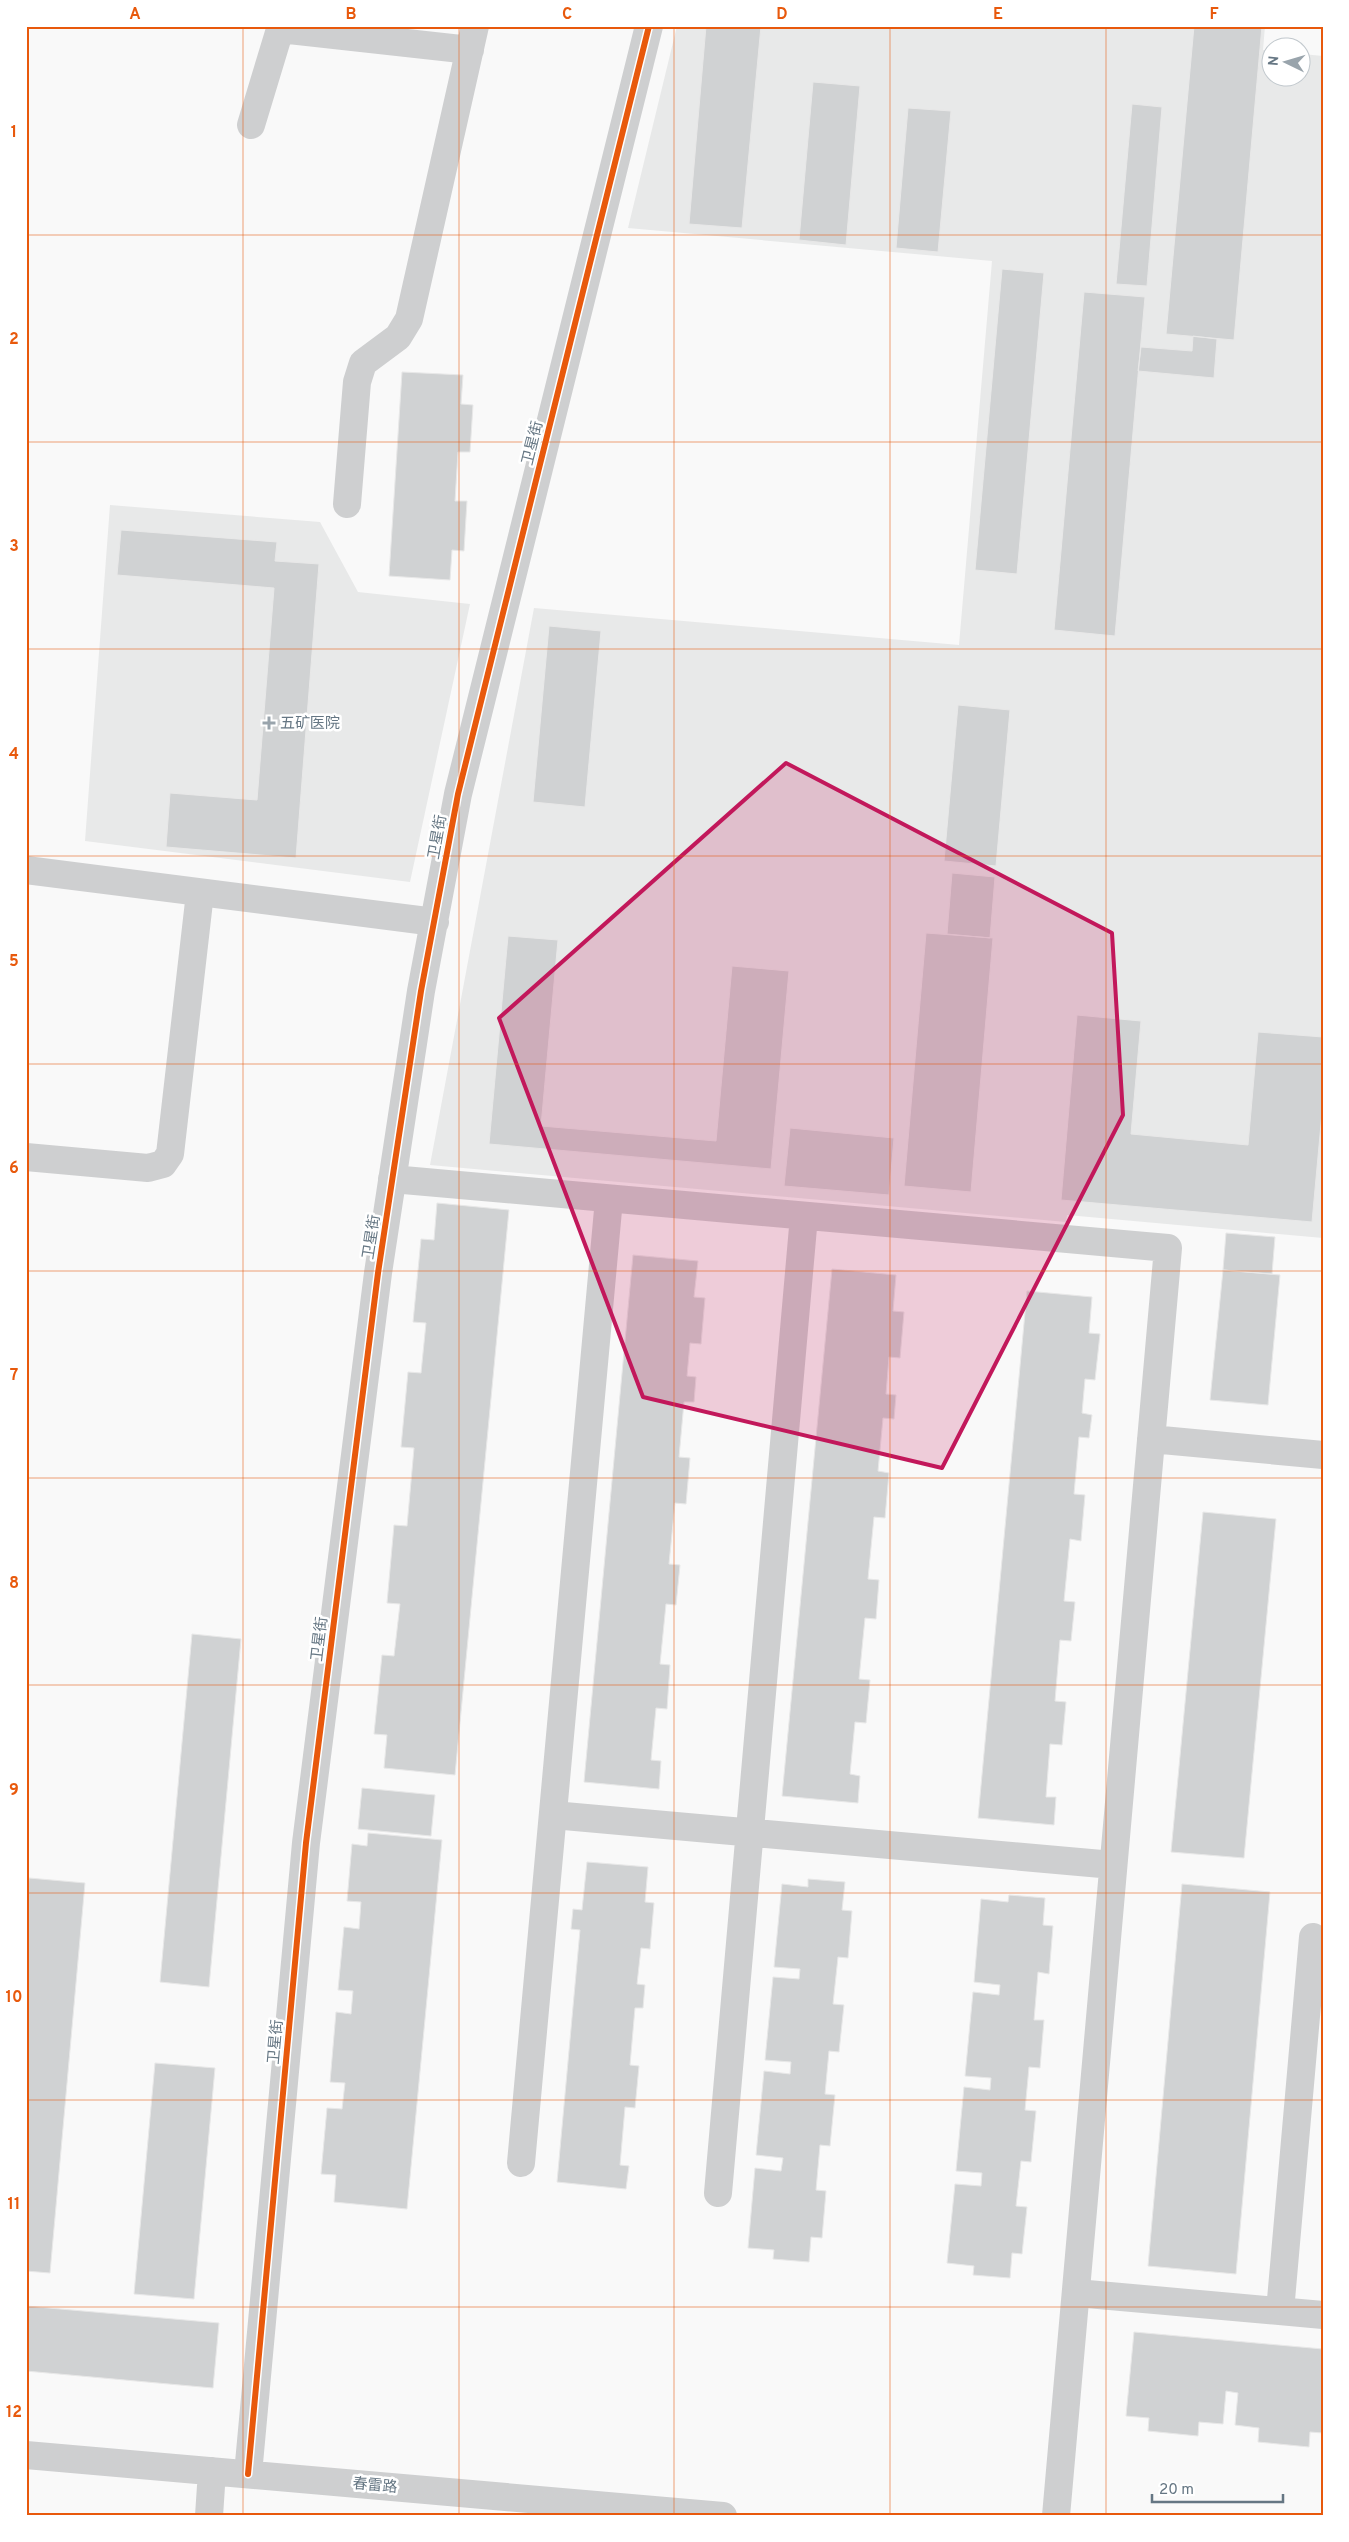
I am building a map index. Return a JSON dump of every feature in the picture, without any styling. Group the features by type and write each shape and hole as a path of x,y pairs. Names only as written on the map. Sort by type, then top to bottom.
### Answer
{"street":[{"name":"卫星街","path":"248,2474 306,1843 378,1273 421,991 458,794 649,26"},
{"path":"251,125 281,28 473,38 409,319 398,337 362,363 357,382 347,504"},
{"path":"26,870 435,922"},
{"path":"26,1156 148,1168 163,1164 170,1154 200,893"},
{"path":"392,1179 1168,1248 1056,2516"},
{"path":"521,2163 609,1199"},
{"path":"718,2193 804,1216"},
{"path":"1151,1440 1323,1455"},
{"path":"553,1815 1114,1865"},
{"path":"1280,2311 1313,1937"},
{"path":"1076,2293 1323,2315"},
{"name":"春雷路","path":"26,2455 723,2516"},
{"path":"209,2516 212,2471"}],"highlighted area":[{"path":"786,763 1112,933 1123,1115 942,1468 643,1397 499,1018"}],"shaded area":[{"path":"677,26 1265,26 1264,38 1262,38 1262,88 1312,88 1312,55 1323,56 1323,1238 1067,1215 1066,1222 430,1165 534,608 959,645 992,261 628,228"},
{"name":"五矿医院","path":"110,505 320,522 358,592 470,604 410,882 85,841"}],"building":[{"path":"706,26 761,26 742,228 689,224"},
{"path":"1194,26 1262,26 1234,340 1166,334"},
{"path":"813,82 860,86 846,245 799,240"},
{"path":"1132,104 1162,107 1147,286 1116,284"},
{"path":"908,108 951,111 938,252 896,248"},
{"path":"1002,269 1044,273 1017,574 975,570"},
{"path":"1084,292 1145,297 1115,636 1054,630"},
{"path":"1193,336 1217,339 1214,378 1138,371 1141,347 1192,351"},
{"path":"402,372 463,375 461,404 473,405 470,452 458,452 455,501 467,501 464,551 452,550 450,580 389,576"},
{"path":"121,530 277,542 275,561 319,564 296,858 166,847 170,793 257,800 274,588 117,575"},
{"path":"549,626 601,631 585,807 533,802"},
{"path":"958,705 1010,710 996,866 944,861"},
{"path":"952,873 995,877 990,938 947,934"},
{"path":"926,933 993,938 971,1192 904,1186"},
{"path":"508,936 558,940 541,1126 716,1141 732,966 789,971 771,1169 489,1144"},
{"path":"1077,1015 1141,1021 1131,1134 1248,1145 1258,1032 1323,1037 1323,1102 1312,1222 1061,1200"},
{"path":"790,1128 894,1138 889,1195 784,1186"},
{"path":"437,1203 509,1210 455,1775 384,1768 387,1735 374,1734 382,1655 394,1656 400,1604 387,1603 394,1525 407,1526 414,1448 401,1447 408,1372 421,1373 426,1323 413,1322 421,1239 434,1240"},
{"path":"1226,1233 1275,1237 1272,1274 1223,1270"},
{"path":"633,1255 698,1261 694,1297 705,1298 701,1344 690,1343 687,1376 696,1377 694,1402 684,1402 679,1457 690,1458 686,1504 675,1503 669,1564 680,1565 676,1605 666,1604 660,1664 670,1665 667,1709 656,1708 651,1760 661,1761 659,1789 584,1782"},
{"path":"832,1269 896,1275 893,1311 904,1312 900,1358 889,1357 886,1394 896,1395 894,1419 883,1418 878,1471 889,1473 885,1518 874,1517 868,1579 879,1580 876,1619 865,1618 859,1679 870,1680 866,1723 855,1722 850,1774 860,1776 858,1803 782,1796"},
{"path":"1223,1270 1280,1275 1268,1405 1210,1400"},
{"path":"1027,1291 1092,1297 1089,1333 1100,1334 1095,1380 1085,1379 1082,1413 1092,1415 1089,1438 1079,1437 1074,1494 1085,1495 1081,1541 1070,1539 1064,1601 1075,1602 1071,1641 1060,1640 1055,1701 1066,1702 1062,1745 1050,1744 1046,1797 1056,1797 1054,1825 978,1818"},
{"path":"1203,1512 1276,1519 1244,1858 1171,1852"},
{"path":"192,1634 241,1639 209,1987 160,1982"},
{"path":"362,1788 435,1795 431,1836 358,1829"},
{"path":"368,1833 442,1840 407,2209 334,2202 336,2175 321,2174 327,2108 342,2109 345,2083 330,2082 336,2012 351,2014 353,1991 338,1990 344,1927 359,1929 361,1902 347,1901 352,1844 367,1846"},
{"path":"587,1862 648,1867 645,1902 654,1903 650,1949 641,1948 637,1984 645,1985 643,2008 635,2008 630,2065 639,2066 635,2108 625,2107 620,2165 629,2166 626,2189 557,2182 580,1930 571,1929 573,1909 582,1910"},
{"path":"29,1878 85,1883 50,2273 26,2271 26,1909"},
{"path":"808,1879 845,1882 842,1910 852,1911 848,1958 838,1957 833,2004 844,2005 839,2052 829,2051 825,2094 835,2095 830,2146 820,2145 816,2190 826,2191 822,2238 811,2237 809,2262 773,2259 774,2250 748,2248 755,2168 781,2171 783,2158 756,2155 764,2071 790,2074 791,2062 765,2060 773,1977 799,1979 800,1969 774,1967 782,1884 808,1887"},
{"path":"1182,1884 1270,1892 1236,2274 1148,2266"},
{"path":"1009,1895 1045,1898 1043,1925 1053,1926 1049,1974 1038,1972 1034,2020 1044,2020 1040,2068 1029,2067 1025,2110 1036,2111 1031,2162 1021,2161 1016,2206 1027,2207 1022,2254 1012,2253 1010,2278 973,2275 974,2266 947,2263 955,2184 981,2186 982,2173 956,2171 964,2087 990,2090 991,2078 965,2076 973,1992 999,1995 1000,1985 974,1982 981,1899 1008,1902"},
{"path":"155,2063 215,2068 194,2299 134,2294"},
{"path":"26,2306 219,2323 213,2388 26,2371"},
{"path":"1134,2332 1323,2349 1323,2433 1310,2432 1309,2447 1258,2442 1259,2428 1235,2425 1238,2393 1226,2391 1223,2424 1199,2422 1198,2436 1148,2431 1149,2418 1126,2416"}],"cycle path":[{"path":"248,2474 306,1843 378,1273 421,991 458,794 649,26"}],"place":[{"name":"五矿医院","path":"269,723"}]}
